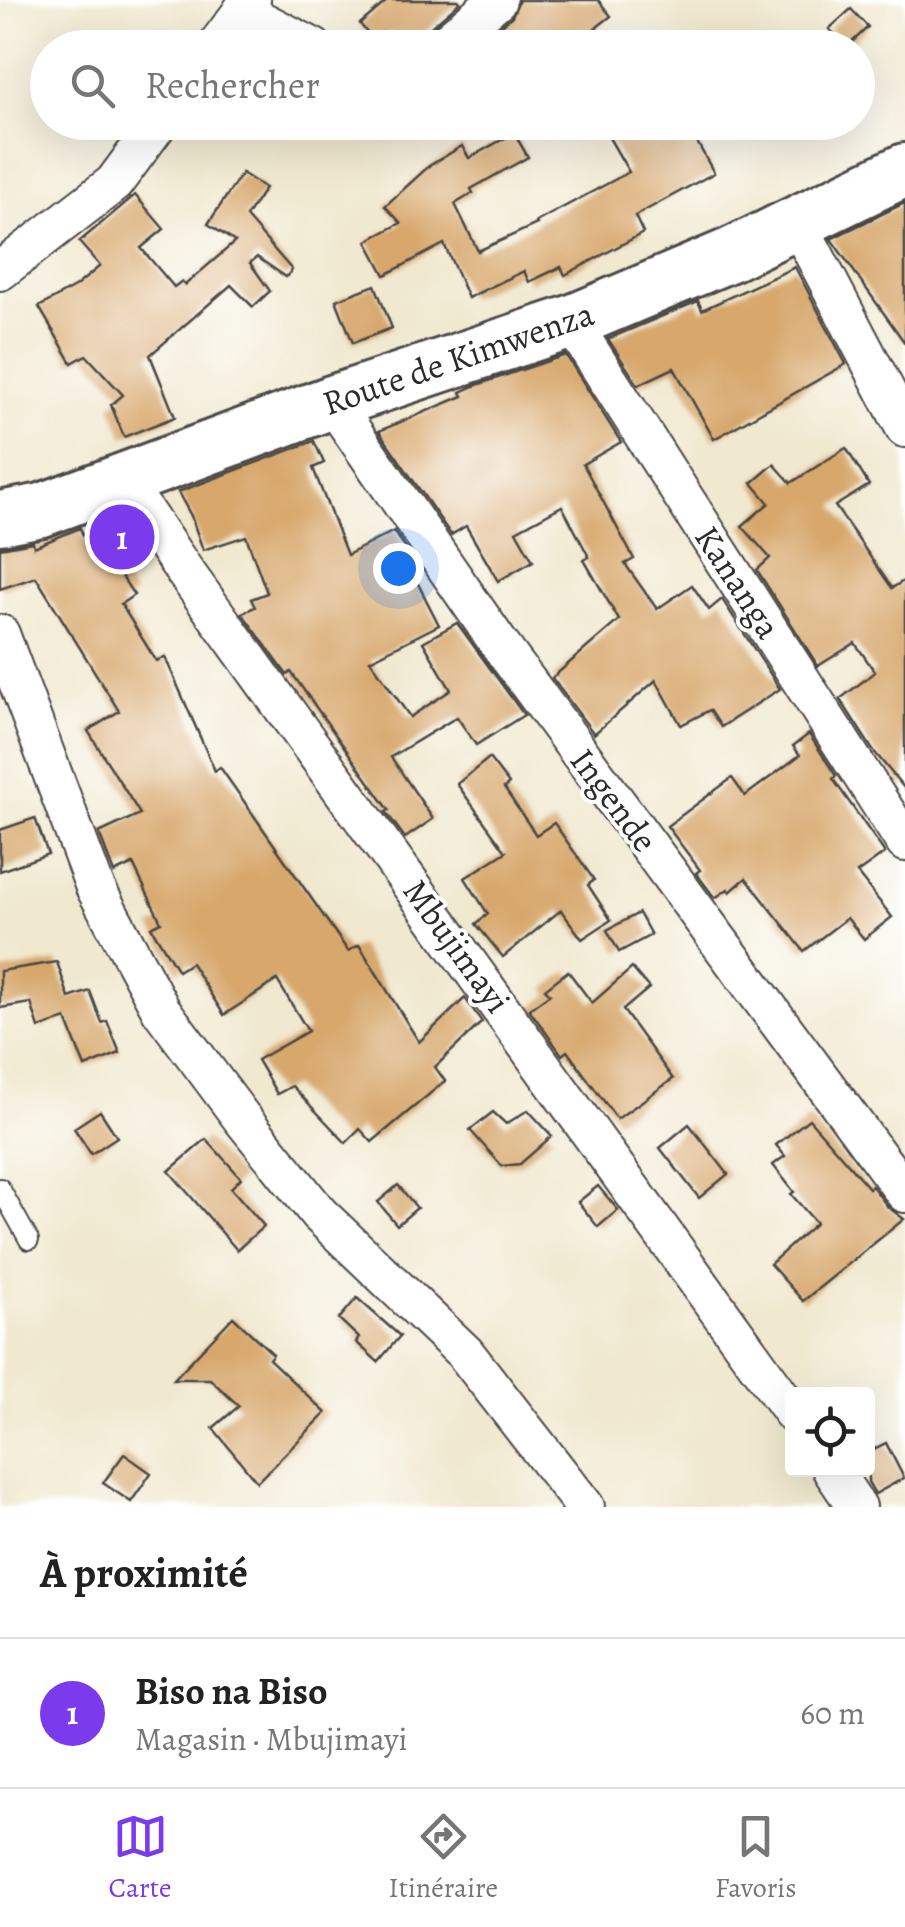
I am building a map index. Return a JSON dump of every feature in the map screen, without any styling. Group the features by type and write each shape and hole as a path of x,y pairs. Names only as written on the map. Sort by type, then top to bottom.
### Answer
{"street":[{"path":"461,30 497,0"},
{"path":"228,30 246,6 285,30"},
{"path":"0,271 114,183 146,140"},
{"name":"Route de Kimwenza","path":"0,518 42,510 332,402 571,322 732,254 905,170"},
{"path":"797,222 905,428"},
{"name":"Kananga","path":"571,322 905,842"},
{"name":"Ingende","path":"332,402 496,641 905,1193"},
{"name":"Mbujimayi","path":"122,479 195,586 785,1402"},
{"path":"0,634 95,886 161,1010 240,1117 319,1214 465,1354 585,1507"},
{"path":"837,1477 858,1507"}],"lane":[{"path":"0,1188 29,1240"}],"building":[{"path":"388,0 460,2 427,30 365,30 360,24"},
{"path":"519,0 598,0 611,16 593,30 496,30 512,16"},
{"path":"851,9 868,27 865,30 829,29"},
{"path":"501,140 518,140 528,157 471,189 473,193 455,204 478,251 537,224 629,172 610,140 696,140 714,173 635,216 643,233 565,275 561,267 529,282 524,271 468,298 444,244 385,275 367,241 401,223 385,206 429,166 462,146 469,158"},
{"path":"242,173 265,188 246,217 292,270 286,277 257,257 250,263 270,291 253,307 231,285 150,355 175,417 124,437 111,405 123,395 86,355 72,363 39,307 76,286 100,266 79,242 135,195 164,229 141,248 174,287 182,281 185,285 235,242 208,224"},
{"path":"905,203 905,343 831,239"},
{"path":"795,267 846,364 714,439 674,368 638,385 608,339 698,301 702,310"},
{"path":"375,285 392,328 353,343 336,300"},
{"path":"566,355 621,442 583,464 634,559 625,564 657,609 692,585 709,610 722,599 780,689 721,727 710,710 681,725 656,680 594,734 552,678 619,620 584,560 589,557 562,506 516,531 533,561 498,581 466,526 451,535 379,431 463,396 461,392 474,386"},
{"path":"314,441 324,463 313,468 347,555 394,531 419,568 412,572 439,625 370,660 410,717 451,690 423,642 457,623 524,715 476,745 457,717 391,757 433,819 405,838 291,672 287,675 242,613 255,607 251,599 267,593 246,536 203,550 178,492"},
{"path":"846,448 869,485 835,506 892,588 905,580 905,789 872,749 840,699 875,672 855,643 818,666 757,570 770,558 742,526 769,503 752,483 774,464 791,483"},
{"path":"126,526 138,548 110,559 134,595 121,604 156,661 165,657 215,771 220,767 348,951 359,945 419,1042 465,998 482,1022 435,1067 445,1081 372,1142 360,1129 346,1143 292,1086 277,1094 257,1060 308,1031 277,980 224,1015 191,963 178,971 151,927 161,922 133,864 114,873 99,833 140,814 88,731 119,711 36,577 0,589 0,548 33,542 34,547 80,528 86,542"},
{"path":"809,734 836,776 833,779 885,853 857,873 892,917 864,939 847,918 804,951 746,878 730,892 728,889 715,898 696,873 700,870 667,826 732,778 745,796 800,755 793,746"},
{"path":"489,758 509,784 504,788 536,835 554,823 594,880 588,885 611,920 582,939 561,910 503,957 476,924 488,914 465,878 506,852 457,784"},
{"path":"35,818 48,854 0,871 0,830"},
{"path":"639,913 651,935 619,952 607,930"},
{"path":"57,962 69,998 90,991 102,1023 107,1021 120,1053 85,1067 66,1019 39,1028 31,1003 0,1008 0,971"},
{"path":"632,968 649,988 623,1010 673,1079 617,1119 567,1051 562,1055 529,1009 550,994 545,989 568,971 592,1003"},
{"path":"528,1110 552,1136 520,1164 502,1166 470,1130 493,1112 506,1124"},
{"path":"100,1111 117,1137 91,1154 74,1128"},
{"path":"809,1119 869,1188 872,1186 888,1207 904,1219 803,1301 770,1264 816,1223 773,1165 785,1156 776,1145"},
{"path":"689,1124 728,1174 699,1198 660,1148"},
{"path":"206,1139 241,1178 231,1188 264,1226 237,1250 169,1171"},
{"path":"398,1185 417,1208 397,1225 378,1202"},
{"path":"598,1186 618,1210 598,1227 578,1202"},
{"path":"357,1298 400,1336 378,1362 339,1319"},
{"path":"233,1317 273,1354 269,1359 326,1413 257,1482 213,1428 239,1406 210,1379 174,1379"},
{"path":"886,1443 904,1478 875,1494 868,1477 875,1477 875,1448"},
{"path":"124,1454 151,1473 131,1502 103,1483"}],"place":[{"name":"Biso na Biso","path":"122,537"}]}
